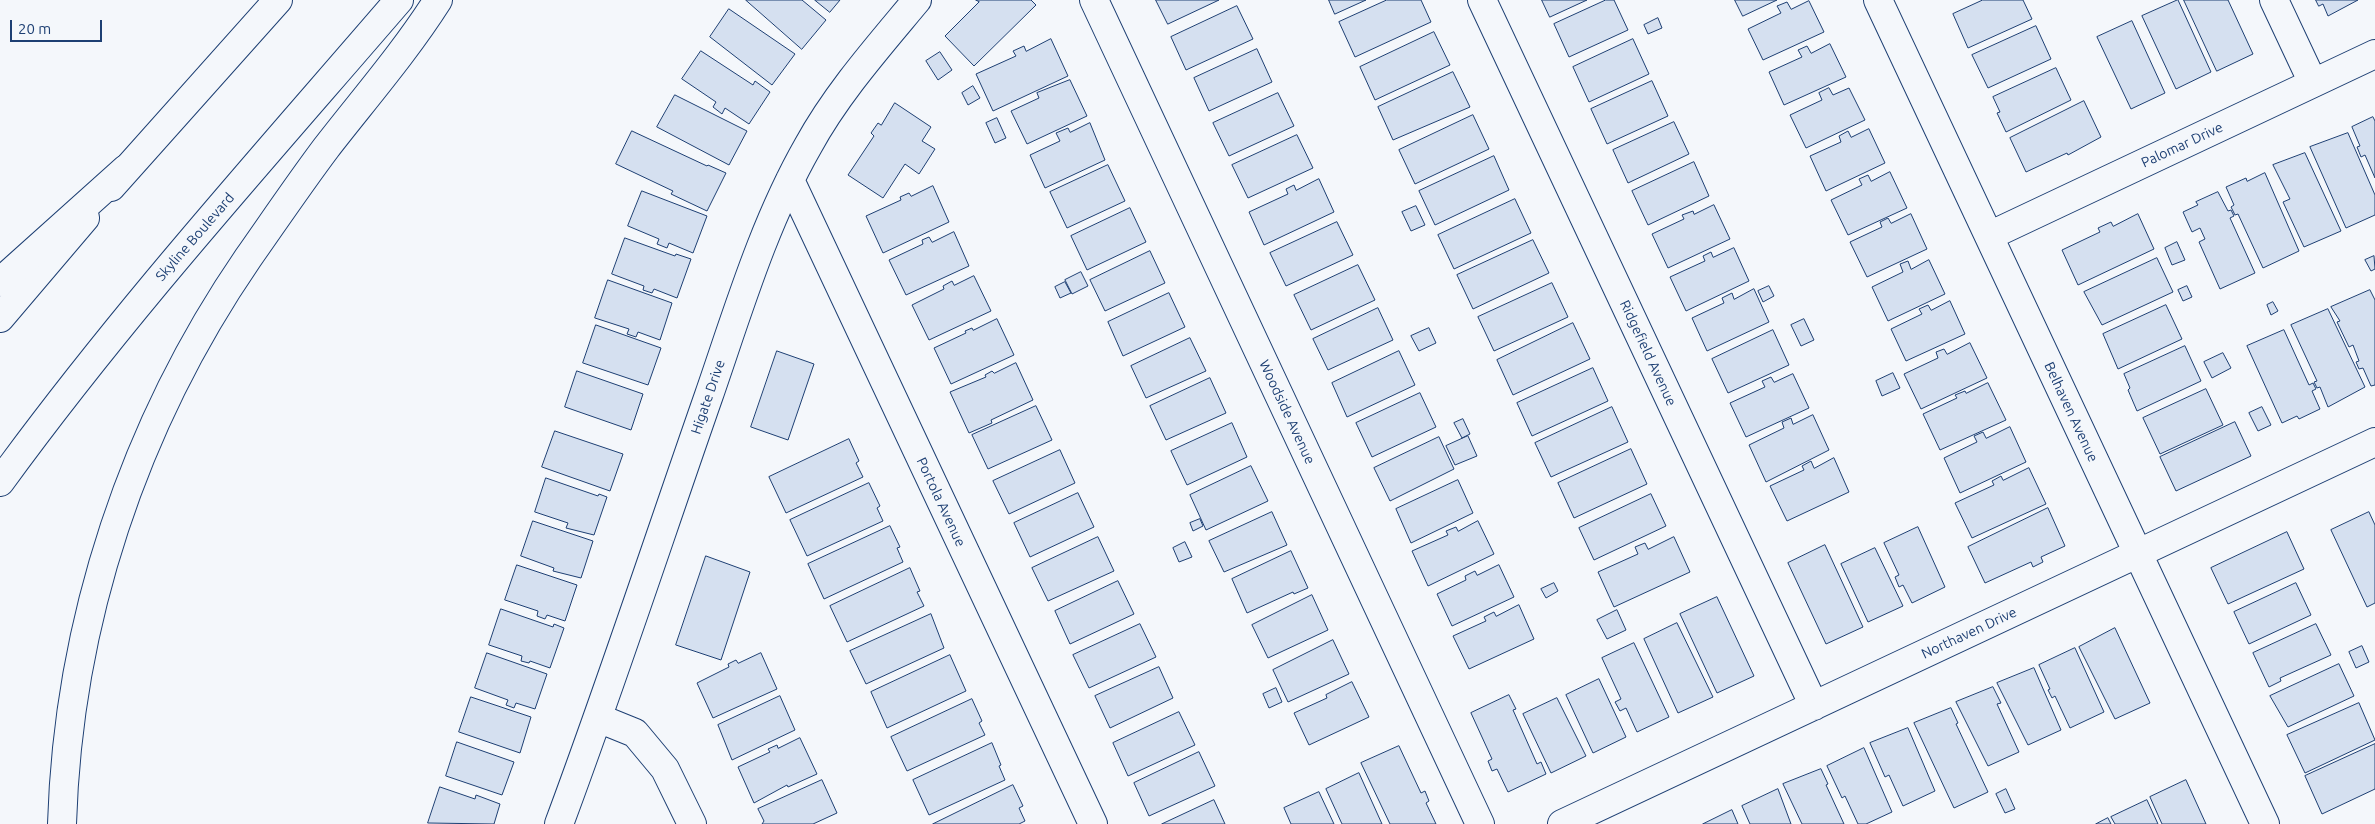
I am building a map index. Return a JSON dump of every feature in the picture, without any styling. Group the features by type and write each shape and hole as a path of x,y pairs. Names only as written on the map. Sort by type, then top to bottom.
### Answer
{"main road":[{"path":"0,318 126,169 278,0"},
{"name":"Skyline Boulevard","path":"0,482 65,395 140,301 399,0"},
{"path":"62,824 64,775 72,711 89,618 116,522 139,461 163,406 195,342 247,260 325,150 405,47 438,0"},
{"name":"Higate Drive","path":"559,824 598,718 623,638 748,283 790,180 808,144 845,89 917,0"},
{"name":"Woodside Avenue","path":"1094,0 1480,824"},
{"name":"Ridgefield Avenue","path":"1482,0 1814,706"},
{"name":"Belhaven Avenue","path":"1878,0 2265,824"},
{"path":"2274,0 2313,83"},
{"name":"Palomar Drive","path":"1988,236 2375,54"},
{"path":"0,282 126,169"},
{"name":"Portola Avenue","path":"790,180 1093,824"},
{"name":"Northaven Drive","path":"1562,824 2375,442"},
{"path":"598,718 635,733 665,769 692,824"}],"building":[{"path":"746,0 802,0 826,20 802,49"},
{"path":"815,0 840,0 830,12"},
{"path":"976,0 1031,0 1036,5 974,66 945,36 979,2"},
{"path":"1156,0 1219,0 1168,24"},
{"path":"1329,0 1366,0 1335,14"},
{"path":"1387,0 1421,0 1431,22 1355,57 1339,22"},
{"path":"1542,0 1587,0 1550,17"},
{"path":"1606,0 1614,0 1628,30 1569,57 1554,24"},
{"path":"1735,0 1777,0 1743,16"},
{"path":"1983,0 2023,0 2032,19 1968,48 1953,14"},
{"path":"2178,0 2211,72 2176,89 2142,16"},
{"path":"2184,0 2228,0 2253,54 2217,71"},
{"path":"2316,0 2358,0 2328,16 2323,4 2319,6"},
{"path":"1809,1 1824,32 1763,60 1748,29 1781,13 1777,6 1787,2 1791,9"},
{"path":"1237,6 1253,39 1186,70 1171,37"},
{"path":"729,9 795,54 772,85 710,37"},
{"path":"1658,18 1662,28 1648,34 1644,25"},
{"path":"2132,21 2165,93 2131,109 2097,37"},
{"path":"2036,26 2051,59 1988,88 1972,55"},
{"path":"1434,32 1450,65 1375,100 1360,67"},
{"path":"1051,39 1068,76 993,111 976,74 1016,56 1013,51 1024,46 1026,51"},
{"path":"1633,39 1649,74 1589,102 1573,67"},
{"path":"1830,44 1846,77 1784,105 1769,72 1802,57 1798,50 1807,46 1811,53"},
{"path":"1257,49 1272,82 1209,111 1194,78"},
{"path":"701,51 753,85 755,81 770,92 749,124 725,108 722,114 713,107 716,102 682,79"},
{"path":"940,52 952,70 938,80 926,61"},
{"path":"2056,68 2071,100 2006,132 1997,113 2000,112 1993,97"},
{"path":"1453,72 1470,107 1393,140 1378,107"},
{"path":"1070,80 1087,116 1027,144 1011,111 1039,98 1037,93"},
{"path":"1652,81 1668,116 1607,144 1591,109"},
{"path":"973,86 980,98 968,105 962,93"},
{"path":"1829,88 1833,95 1849,88 1865,120 1806,148 1790,115 1822,100 1819,93"},
{"path":"1278,93 1294,126 1229,156 1213,123"},
{"path":"675,95 747,131 729,165 657,127"},
{"path":"2084,101 2101,137 2068,155 2067,153 2026,172 2010,138"},
{"path":"895,103 931,127 922,141 935,149 919,174 905,164 883,198 848,175 874,136 871,133 878,123 881,125"},
{"path":"1473,115 1489,149 1415,184 1399,150"},
{"path":"2373,117 2375,121 2375,178 2365,155 2361,157 2357,147 2360,146 2352,127"},
{"path":"997,118 1006,138 995,143 986,123"},
{"path":"1674,122 1689,154 1628,183 1613,150"},
{"path":"1090,123 1105,160 1045,188 1030,155 1060,141 1056,133 1068,128 1070,132"},
{"path":"1869,129 1885,163 1826,191 1810,156 1841,142 1839,136 1848,131 1851,137"},
{"path":"632,131 726,173 707,211 671,194 673,191 616,164"},
{"path":"2348,133 2375,195 2375,215 2346,228 2310,147"},
{"path":"1297,135 1313,168 1248,198 1232,165"},
{"path":"2305,153 2341,231 2304,247 2283,202 2290,199 2273,165"},
{"path":"1494,156 1509,190 1435,225 1419,191"},
{"path":"1694,162 1709,196 1648,225 1632,191"},
{"path":"1108,165 1125,201 1067,228 1050,192"},
{"path":"1890,172 1907,208 1848,235 1831,200 1862,185 1859,179 1868,175 1871,181"},
{"path":"2265,173 2299,251 2263,268 2238,214 2235,215 2231,207 2234,205 2226,187 2246,178 2247,181"},
{"path":"1319,179 1334,212 1264,245 1249,212 1288,194 1286,189 1294,185 1296,190"},
{"path":"933,186 949,222 883,253 866,216 901,200 900,197 909,193 911,196"},
{"path":"642,191 707,216 693,253 669,243 667,248 657,244 659,239 628,226"},
{"path":"2218,192 2228,211 2231,210 2234,216 2230,218 2255,273 2220,289 2199,242 2205,239 2200,228 2192,232 2183,212 2198,205 2196,202"},
{"path":"1515,199 1531,233 1454,269 1438,235"},
{"path":"1714,205 1730,239 1668,268 1652,234 1684,219 1682,215 1693,211 1694,214"},
{"path":"1416,206 1425,225 1411,231 1402,212"},
{"path":"1130,208 1146,242 1087,270 1071,236"},
{"path":"1911,214 1927,249 1867,277 1850,242 1882,227 1880,222 1888,218 1891,223"},
{"path":"2138,214 2154,249 2078,285 2062,250 2100,232 2098,228 2111,222 2113,226"},
{"path":"1337,222 1353,255 1286,286 1270,253"},
{"path":"954,232 969,266 906,295 889,260 923,244 922,240 929,237 932,242"},
{"path":"625,238 675,256 676,254 691,259 677,298 654,289 652,293 643,290 644,286 612,274"},
{"path":"1533,240 1549,273 1473,309 1457,275"},
{"path":"2177,242 2185,260 2172,265 2165,248"},
{"path":"1734,248 1749,281 1686,311 1670,277 1705,261 1703,256 1711,252 1713,257"},
{"path":"1150,251 1165,283 1105,311 1090,280"},
{"path":"2374,256 2375,269 2371,271 2365,260"},
{"path":"2157,258 2173,292 2102,325 2084,292"},
{"path":"1929,260 1945,294 1888,321 1872,287 1903,272 1900,264 1908,261 1911,269"},
{"path":"1358,265 1375,300 1311,330 1294,295"},
{"path":"1081,272 1088,286 1072,294 1065,280"},
{"path":"974,276 991,311 929,340 912,305 944,289 943,286 952,281 954,285"},
{"path":"608,280 672,303 660,340 638,332 636,337 627,334 629,329 595,318"},
{"path":"1065,282 1071,293 1060,298 1055,287"},
{"path":"1552,283 1568,317 1494,351 1478,317"},
{"path":"1769,286 1774,296 1763,302 1758,291"},
{"path":"2187,286 2192,297 2183,301 2178,290"},
{"path":"1754,289 1769,322 1707,351 1692,318 1724,303 1722,298 1732,293 1734,299"},
{"path":"2370,290 2375,300 2375,385 2371,386 2363,368 2359,369 2356,362 2359,361 2353,345 2349,347 2337,322 2340,321 2331,307"},
{"path":"1169,293 1185,327 1123,356 1108,322"},
{"path":"1950,301 1965,334 1906,361 1891,329 1922,314 1919,309 1928,305 1931,310"},
{"path":"2273,302 2278,311 2271,315 2267,305"},
{"path":"2166,305 2182,339 2118,369 2103,334"},
{"path":"1378,308 1393,340 1328,370 1313,339"},
{"path":"2328,309 2365,387 2328,407 2320,387 2317,388 2314,382 2317,381 2291,325"},
{"path":"997,319 1014,355 951,384 934,348 966,333 965,331 972,328 973,330"},
{"path":"1804,319 1814,340 1801,346 1791,325"},
{"path":"1573,323 1590,359 1513,395 1497,360"},
{"path":"596,325 661,348 648,385 583,363"},
{"path":"1429,328 1436,343 1419,351 1411,336"},
{"path":"1773,330 1789,365 1728,393 1712,359"},
{"path":"2284,330 2309,385 2313,383 2316,389 2312,391 2320,409 2299,419 2297,416 2282,423 2247,346"},
{"path":"1190,338 1206,371 1146,398 1131,366"},
{"path":"1970,343 1987,378 1921,409 1904,374 1938,358 1936,352 1944,349 1947,354"},
{"path":"2185,346 2201,381 2137,411 2128,390 2130,388 2124,374"},
{"path":"777,351 814,364 788,440 751,427"},
{"path":"1399,351 1415,385 1347,417 1332,383"},
{"path":"2223,353 2231,368 2212,378 2204,362"},
{"path":"1016,363 1033,400 991,420 992,423 969,433 950,392 986,377 985,375 992,371 994,373"},
{"path":"1593,368 1608,401 1532,436 1517,403"},
{"path":"577,371 643,394 631,430 565,407"},
{"path":"1893,373 1900,388 1882,396 1876,381"},
{"path":"1793,374 1809,408 1746,437 1730,403 1765,387 1762,381 1771,377 1774,382"},
{"path":"1210,378 1226,413 1166,440 1150,406"},
{"path":"1988,383 2006,420 1940,450 1923,414 1957,398 1955,395 1965,391 1966,393"},
{"path":"2206,389 2223,425 2160,454 2143,418"},
{"path":"1420,393 1436,427 1372,457 1356,423"},
{"path":"1036,406 1052,440 988,469 972,435"},
{"path":"1612,407 1628,442 1551,477 1535,443"},
{"path":"2262,407 2271,425 2258,431 2249,413"},
{"path":"1813,415 1829,450 1766,482 1749,445 1784,428 1782,422 1791,418 1793,424"},
{"path":"1463,419 1470,434 1462,438 1454,423"},
{"path":"2235,422 2251,456 2176,491 2160,457"},
{"path":"1232,423 1247,457 1187,485 1171,451"},
{"path":"2010,427 2026,462 1960,493 1944,458 1977,442 1974,436 1983,432 1986,438"},
{"path":"555,431 623,454 610,491 542,467"},
{"path":"1468,436 1477,456 1455,465 1446,446"},
{"path":"1439,437 1454,469 1390,501 1374,468"},
{"path":"849,439 859,461 856,463 863,477 786,513 769,477"},
{"path":"1631,449 1647,484 1574,518 1558,483"},
{"path":"1060,450 1075,483 1009,514 993,481"},
{"path":"1834,458 1849,492 1787,521 1770,486 1804,470 1802,466 1811,461 1814,468"},
{"path":"1251,466 1268,501 1206,530 1190,495"},
{"path":"2029,468 2046,504 1972,538 1955,503 1994,485 1992,481 2001,476 2003,480"},
{"path":"546,478 598,496 599,494 607,497 594,535 566,528 568,523 535,512"},
{"path":"1458,480 1473,513 1411,543 1396,509"},
{"path":"869,483 880,506 877,508 883,521 807,556 790,520"},
{"path":"1078,493 1094,527 1030,557 1014,523"},
{"path":"1651,494 1666,526 1594,560 1579,528"},
{"path":"2048,508 2065,546 2041,557 2043,562 2033,567 2031,562 1985,583 1968,547"},
{"path":"1272,512 1287,545 1224,572 1209,541"},
{"path":"2369,512 2375,525 2375,603 2367,607 2331,530"},
{"path":"1200,519 1203,526 1193,531 1190,523"},
{"path":"533,521 593,541 581,578 553,571 554,568 521,556"},
{"path":"1478,521 1494,554 1428,586 1412,551 1448,535 1446,531 1456,527 1458,531"},
{"path":"890,526 900,547 897,548 903,562 824,599 808,564"},
{"path":"1918,527 1945,587 1912,603 1903,585 1899,587 1895,577 1899,575 1884,543"},
{"path":"2287,532 2304,569 2228,604 2211,568"},
{"path":"1098,537 1114,571 1048,601 1032,568"},
{"path":"1674,537 1690,572 1614,607 1598,572 1638,554 1635,547 1645,543 1648,549"},
{"path":"1185,542 1192,557 1179,562 1173,548"},
{"path":"1825,545 1863,627 1826,644 1788,563"},
{"path":"1875,548 1903,606 1868,622 1841,564"},
{"path":"1291,551 1308,588 1294,594 1293,592 1247,613 1232,579"},
{"path":"706,556 750,572 721,660 676,645"},
{"path":"517,565 577,585 565,621 547,615 545,619 537,616 538,611 505,600"},
{"path":"1499,565 1514,597 1452,626 1437,594 1466,580 1465,576 1475,571 1477,575"},
{"path":"910,568 920,591 917,592 924,606 847,642 830,606"},
{"path":"1118,581 1134,614 1070,644 1055,611"},
{"path":"1554,583 1558,591 1546,598 1541,589"},
{"path":"2296,583 2311,615 2249,644 2234,612"},
{"path":"1312,595 1328,630 1268,658 1252,625"},
{"path":"1717,597 1754,676 1717,693 1680,614"},
{"path":"1519,605 1534,639 1469,669 1453,636 1486,621 1484,617 1494,612 1496,616"},
{"path":"501,609 553,627 554,624 564,628 550,668 530,661 529,663 521,661 522,656 489,645"},
{"path":"1617,610 1626,630 1607,639 1597,620"},
{"path":"931,614 944,648 866,684 850,651"},
{"path":"1677,623 1713,697 1678,713 1644,639"},
{"path":"1140,624 1156,657 1089,688 1073,655"},
{"path":"2316,624 2331,655 2280,678 2281,681 2269,687 2253,653"},
{"path":"2115,628 2150,703 2115,719 2079,647"},
{"path":"1333,640 1349,674 1288,702 1273,670"},
{"path":"1634,643 1669,717 1637,732 1626,708 1620,711 1615,702 1621,699 1602,658"},
{"path":"2362,646 2369,662 2356,668 2349,652"},
{"path":"2075,648 2104,712 2070,728 2055,696 2052,698 2048,690 2050,689 2039,665"},
{"path":"487,653 547,674 535,709 516,703 514,708 506,705 508,700 475,688"},
{"path":"761,653 777,689 713,718 697,683 729,667 728,664 736,660 738,663"},
{"path":"950,655 966,691 887,728 871,692"},
{"path":"2339,664 2354,696 2288,727 2270,696"},
{"path":"1159,667 1173,698 1110,728 1095,696"},
{"path":"2034,668 2061,730 2028,745 1997,683"},
{"path":"1599,679 1626,737 1593,753 1566,695"},
{"path":"1352,682 1369,717 1309,745 1294,713 1327,698 1326,695"},
{"path":"1993,687 2001,703 1997,704 2019,752 1988,766 1956,702"},
{"path":"1276,688 1282,702 1269,708 1263,694"},
{"path":"1509,695 1516,709 1513,710 1537,764 1541,762 1546,774 1508,792 1497,769 1492,771 1488,761 1492,759 1471,713"},
{"path":"780,696 795,730 732,760 718,725"},
{"path":"471,697 531,717 520,753 459,732"},
{"path":"1557,698 1586,756 1551,773 1523,714"},
{"path":"972,699 982,721 979,723 985,735 907,771 891,737"},
{"path":"2359,703 2375,740 2305,773 2287,735"},
{"path":"1951,708 1958,723 1956,724 1988,792 1954,808 1914,723"},
{"path":"1179,712 1195,745 1128,776 1113,743"},
{"path":"1908,728 1935,791 1903,806 1889,775 1885,777 1870,743"},
{"path":"800,738 817,774 788,787 787,785 754,803 738,767 770,752 768,749 777,745 778,748"},
{"path":"457,742 514,762 502,795 446,776"},
{"path":"992,743 1005,780 929,815 913,780"},
{"path":"2375,744 2375,789 2322,814 2305,776"},
{"path":"1399,746 1421,793 1425,791 1429,801 1426,803 1436,824 1390,824 1361,763"},
{"path":"1864,748 1892,812 1866,824 1858,824 1845,796 1842,798 1827,766"},
{"path":"1199,752 1215,786 1149,816 1134,783"},
{"path":"1821,769 1828,784 1826,785 1844,824 1802,824 1783,784"},
{"path":"1359,773 1382,824 1342,824 1326,789"},
{"path":"822,780 837,813 813,824 762,824 764,821 758,809"},
{"path":"2186,780 2206,824 2162,824 2150,797"},
{"path":"1013,785 1023,806 1019,808 1025,821 1019,824 933,824"},
{"path":"440,787 475,799 476,795 500,804 494,824 428,823"},
{"path":"1778,789 1791,824 1750,824 1742,806"},
{"path":"2006,789 2015,809 2005,813 1996,794"},
{"path":"1319,792 1334,824 1291,824 1284,808"},
{"path":"1214,800 1225,824 1162,824"},
{"path":"2147,800 2158,824 2115,824 2111,817"},
{"path":"1732,810 1738,824 1703,824"},
{"path":"2108,818 2111,824 2096,824"}]}
